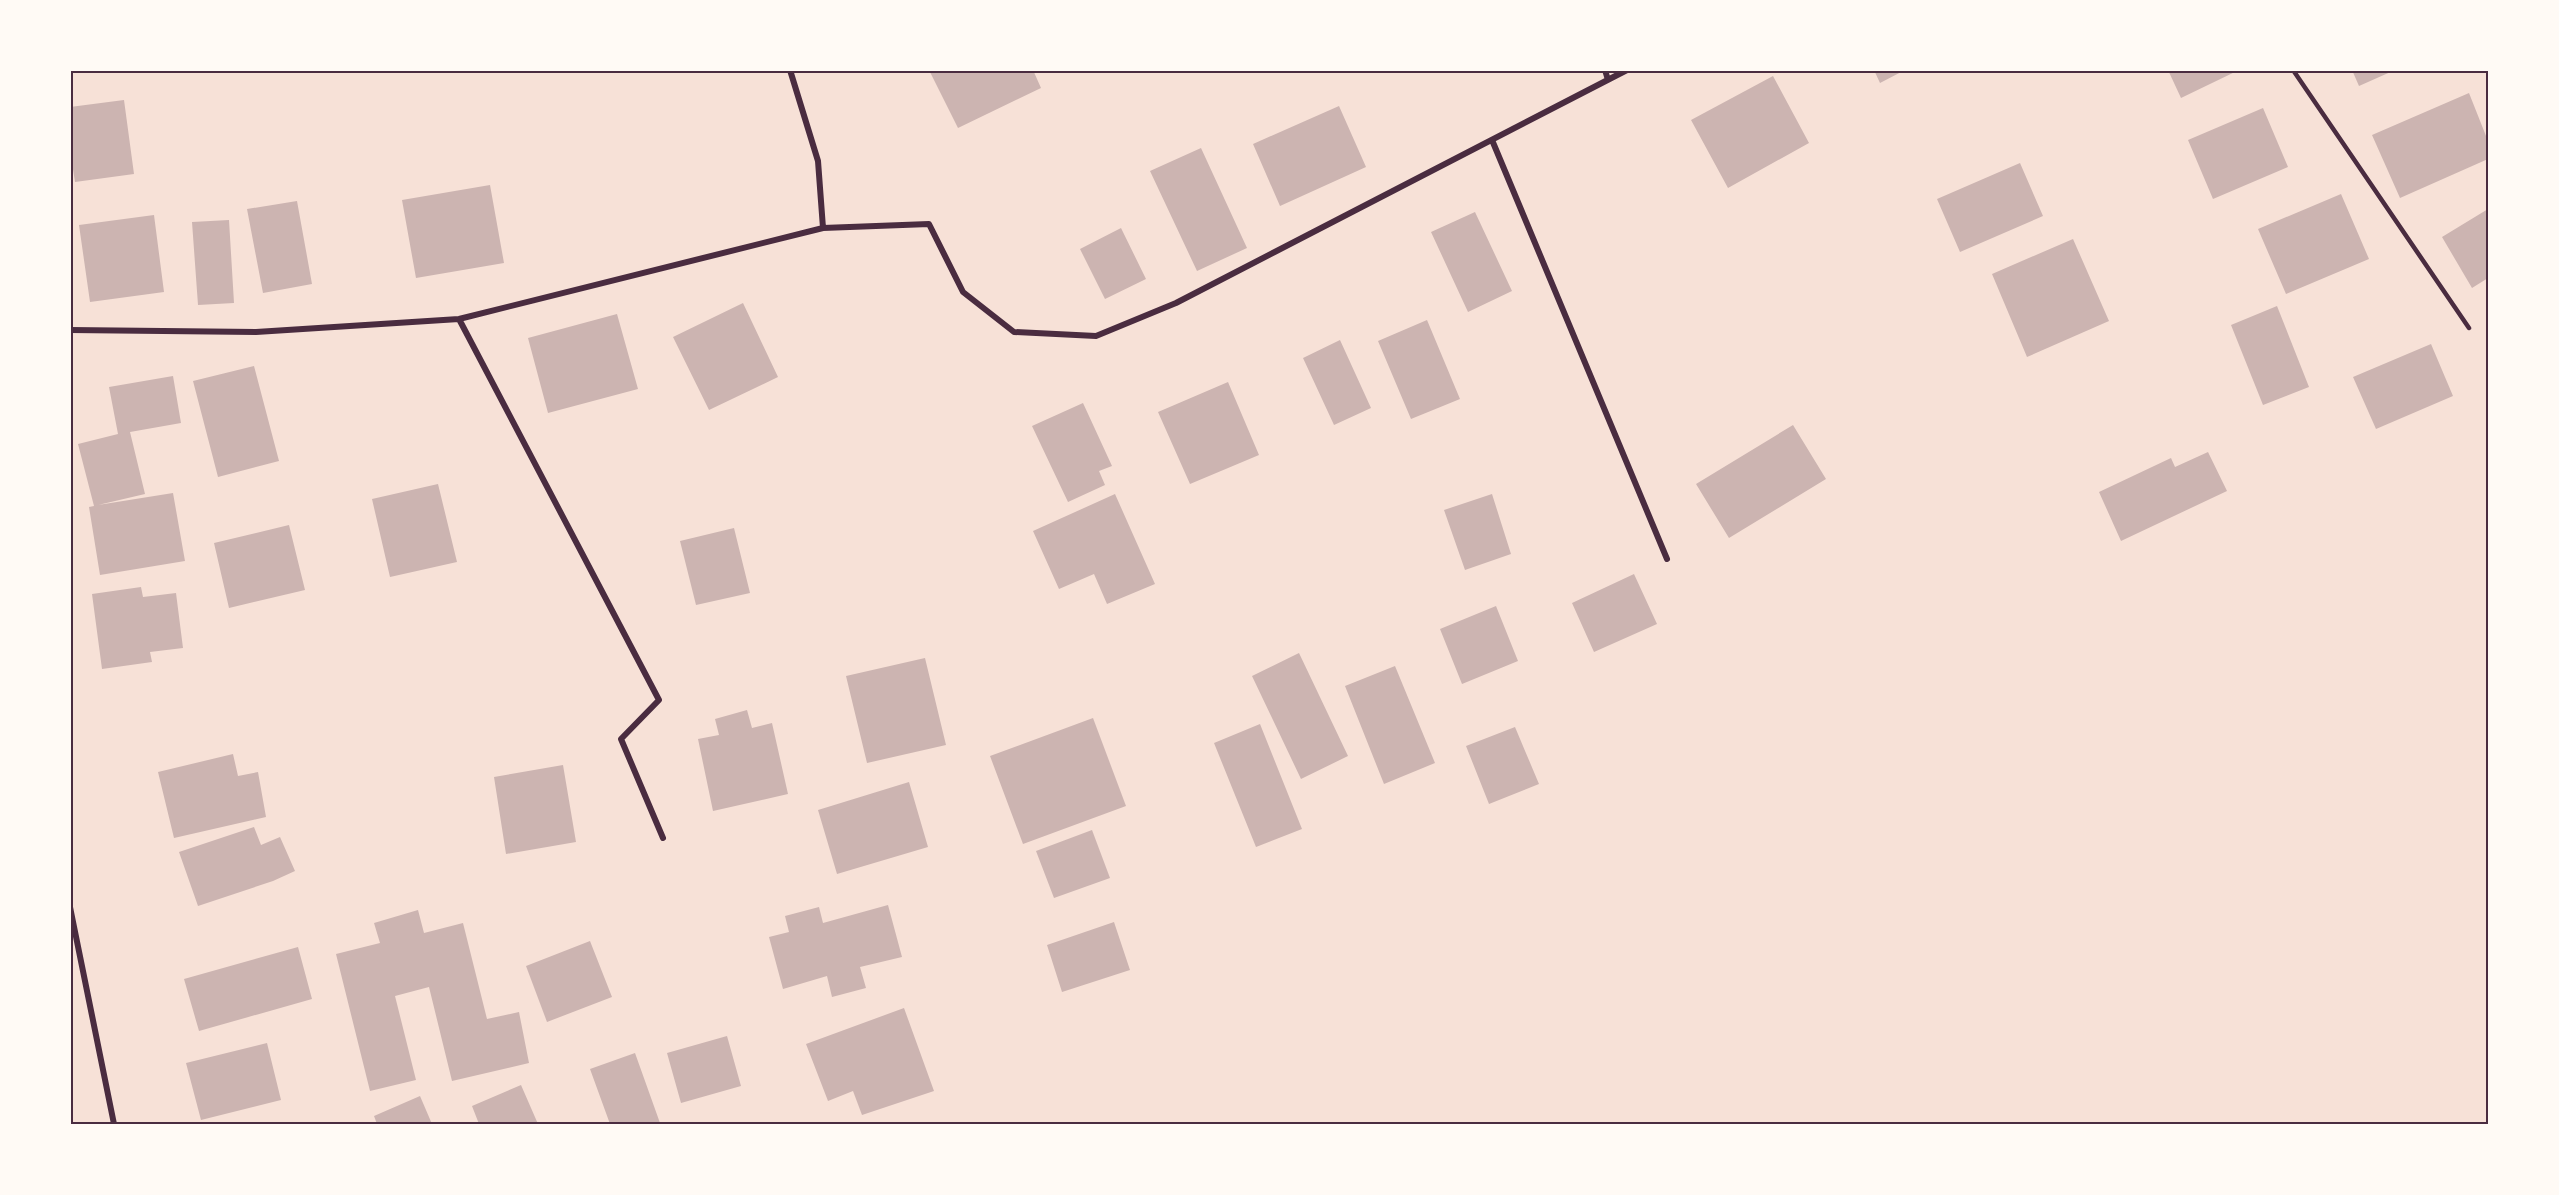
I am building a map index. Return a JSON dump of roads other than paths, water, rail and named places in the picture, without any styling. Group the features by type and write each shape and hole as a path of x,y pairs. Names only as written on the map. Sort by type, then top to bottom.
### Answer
{"street":[{"path":"790,70 818,161 823,228"},
{"path":"1605,70 1608,80"},
{"path":"70,330 256,332 459,319 823,228 929,224 963,292 1014,332 1096,336 1176,303 1626,70"},
{"path":"1492,140 1667,559"},
{"path":"459,319 659,700 621,739 663,838"},
{"path":"70,907 114,1125"}],"lane":[{"path":"2293,70 2469,328"}]}
